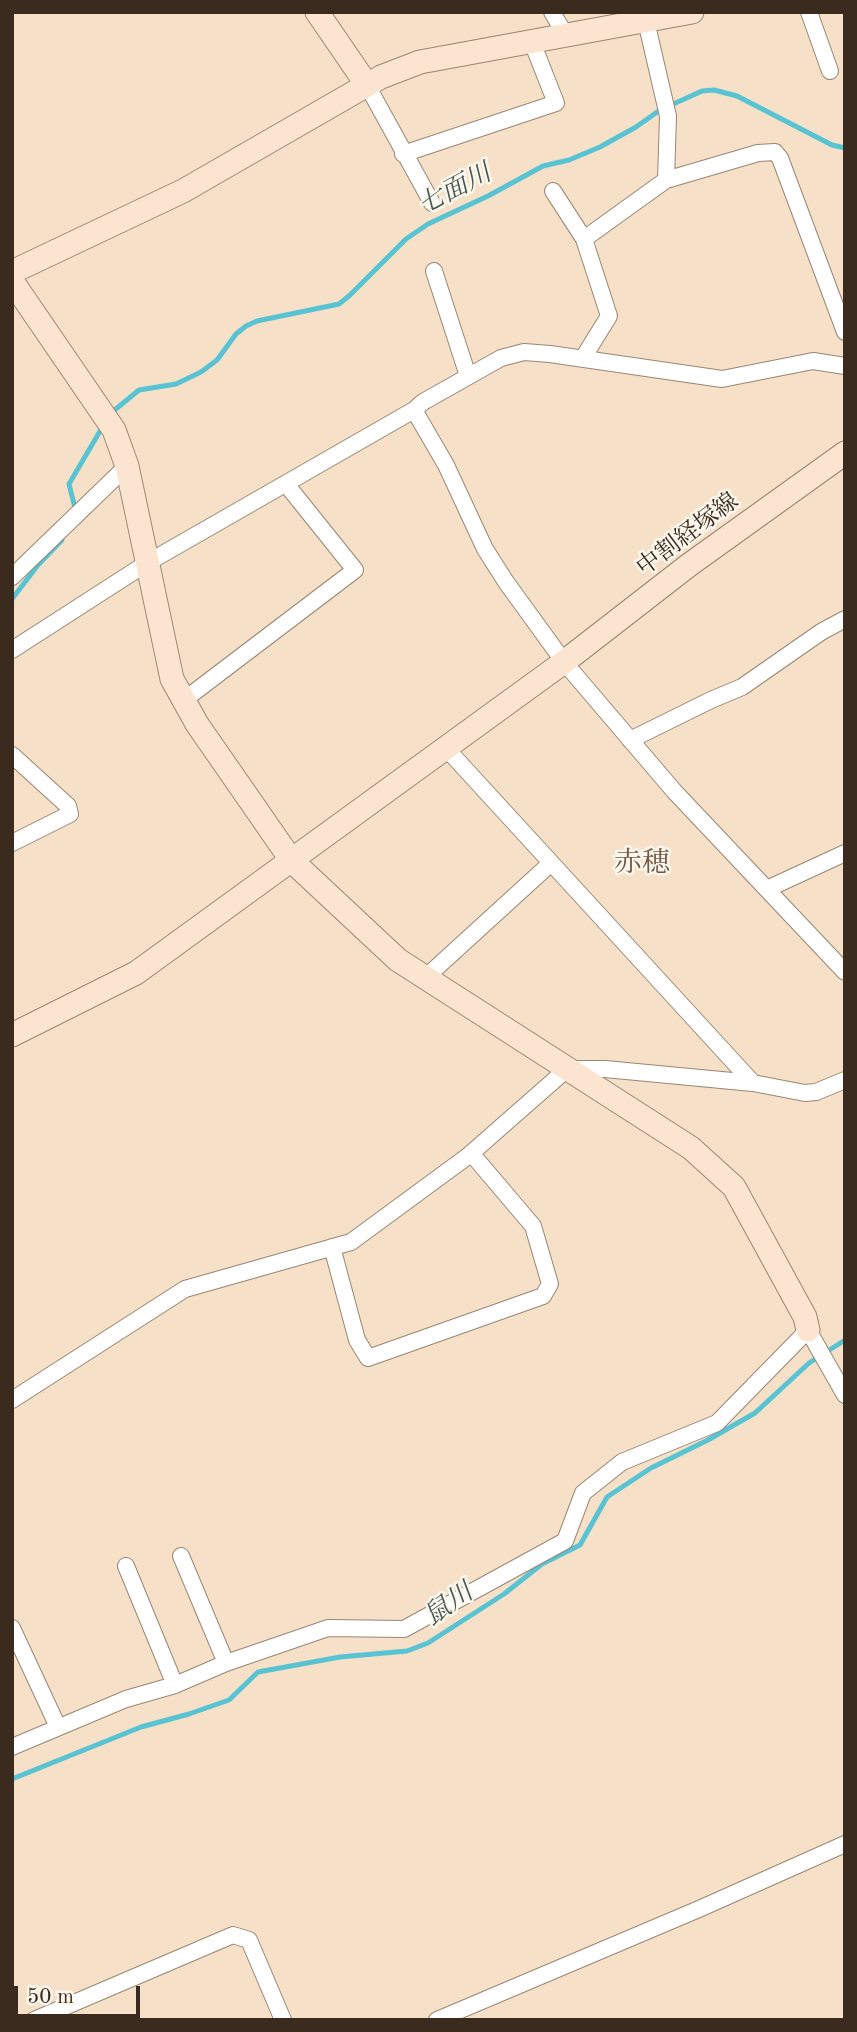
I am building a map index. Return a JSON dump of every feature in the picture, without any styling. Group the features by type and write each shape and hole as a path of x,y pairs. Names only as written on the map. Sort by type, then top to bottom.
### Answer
{"street":[{"path":"317,12 367,85 432,203"},
{"path":"552,12 566,36"},
{"path":"12,272 183,191 367,85 421,62 692,12"},
{"path":"809,12 830,71"},
{"path":"646,21 667,116 666,180"},
{"path":"403,154 556,103 532,42"},
{"path":"584,239 666,180 758,153 775,152 780,158 845,332"},
{"path":"553,191 584,239 609,316 583,358"},
{"path":"434,271 468,376"},
{"path":"12,281 114,430 127,466 172,679 197,724 292,862 398,960 691,1148 734,1187 805,1317 812,1337 834,1367 845,1395"},
{"path":"12,650 147,563 500,358 524,352 583,358 722,380 813,361 845,366"},
{"path":"414,410 446,465 485,549 564,662 674,791 845,972"},
{"name":"中割経塚線","path":"12,1035 136,973 292,862 444,747 564,662 689,565 845,453"},
{"path":"12,577 127,466"},
{"path":"184,700 355,570 286,484"},
{"path":"630,740 742,687 821,632 845,619"},
{"path":"444,747 753,1083"},
{"path":"12,755 68,806 70,814 12,843"},
{"path":"767,889 845,853"},
{"path":"425,978 550,864"},
{"path":"12,1400 185,1289 351,1242 471,1153 567,1069 604,1069 753,1083 805,1093 816,1092 845,1080"},
{"path":"332,1247 357,1340 368,1358 543,1296 550,1284 533,1226 471,1153"},
{"path":"12,1747 126,1699 175,1685 226,1663 328,1628 404,1629 565,1541 583,1493 622,1462 718,1423 812,1337"},
{"path":"181,1556 226,1663"},
{"path":"126,1566 175,1685"},
{"path":"12,1628 58,1727"},
{"path":"437,2020 845,1844"},
{"path":"34,2020 233,1935 249,1940 284,2020"}],"waterway":[{"name":"七面川","path":"111,413 139,390 176,384 201,372 217,360 236,334 246,326 257,321 339,304 406,239 428,224 543,166 569,160 600,147 660,110 702,91 714,90 737,96 832,145 845,148"},
{"name":"七面川","path":"75,508 69,484 103,426"},
{"name":"七面川","path":"12,599 38,565 62,540"},
{"name":"鼠川","path":"12,1779 141,1727 229,1700 258,1672 340,1657 407,1651 428,1643 504,1594 542,1564 580,1545 607,1497 651,1468 755,1413 809,1363 845,1340"}],"district":[{"name":"赤穂","path":"642,864"}]}
